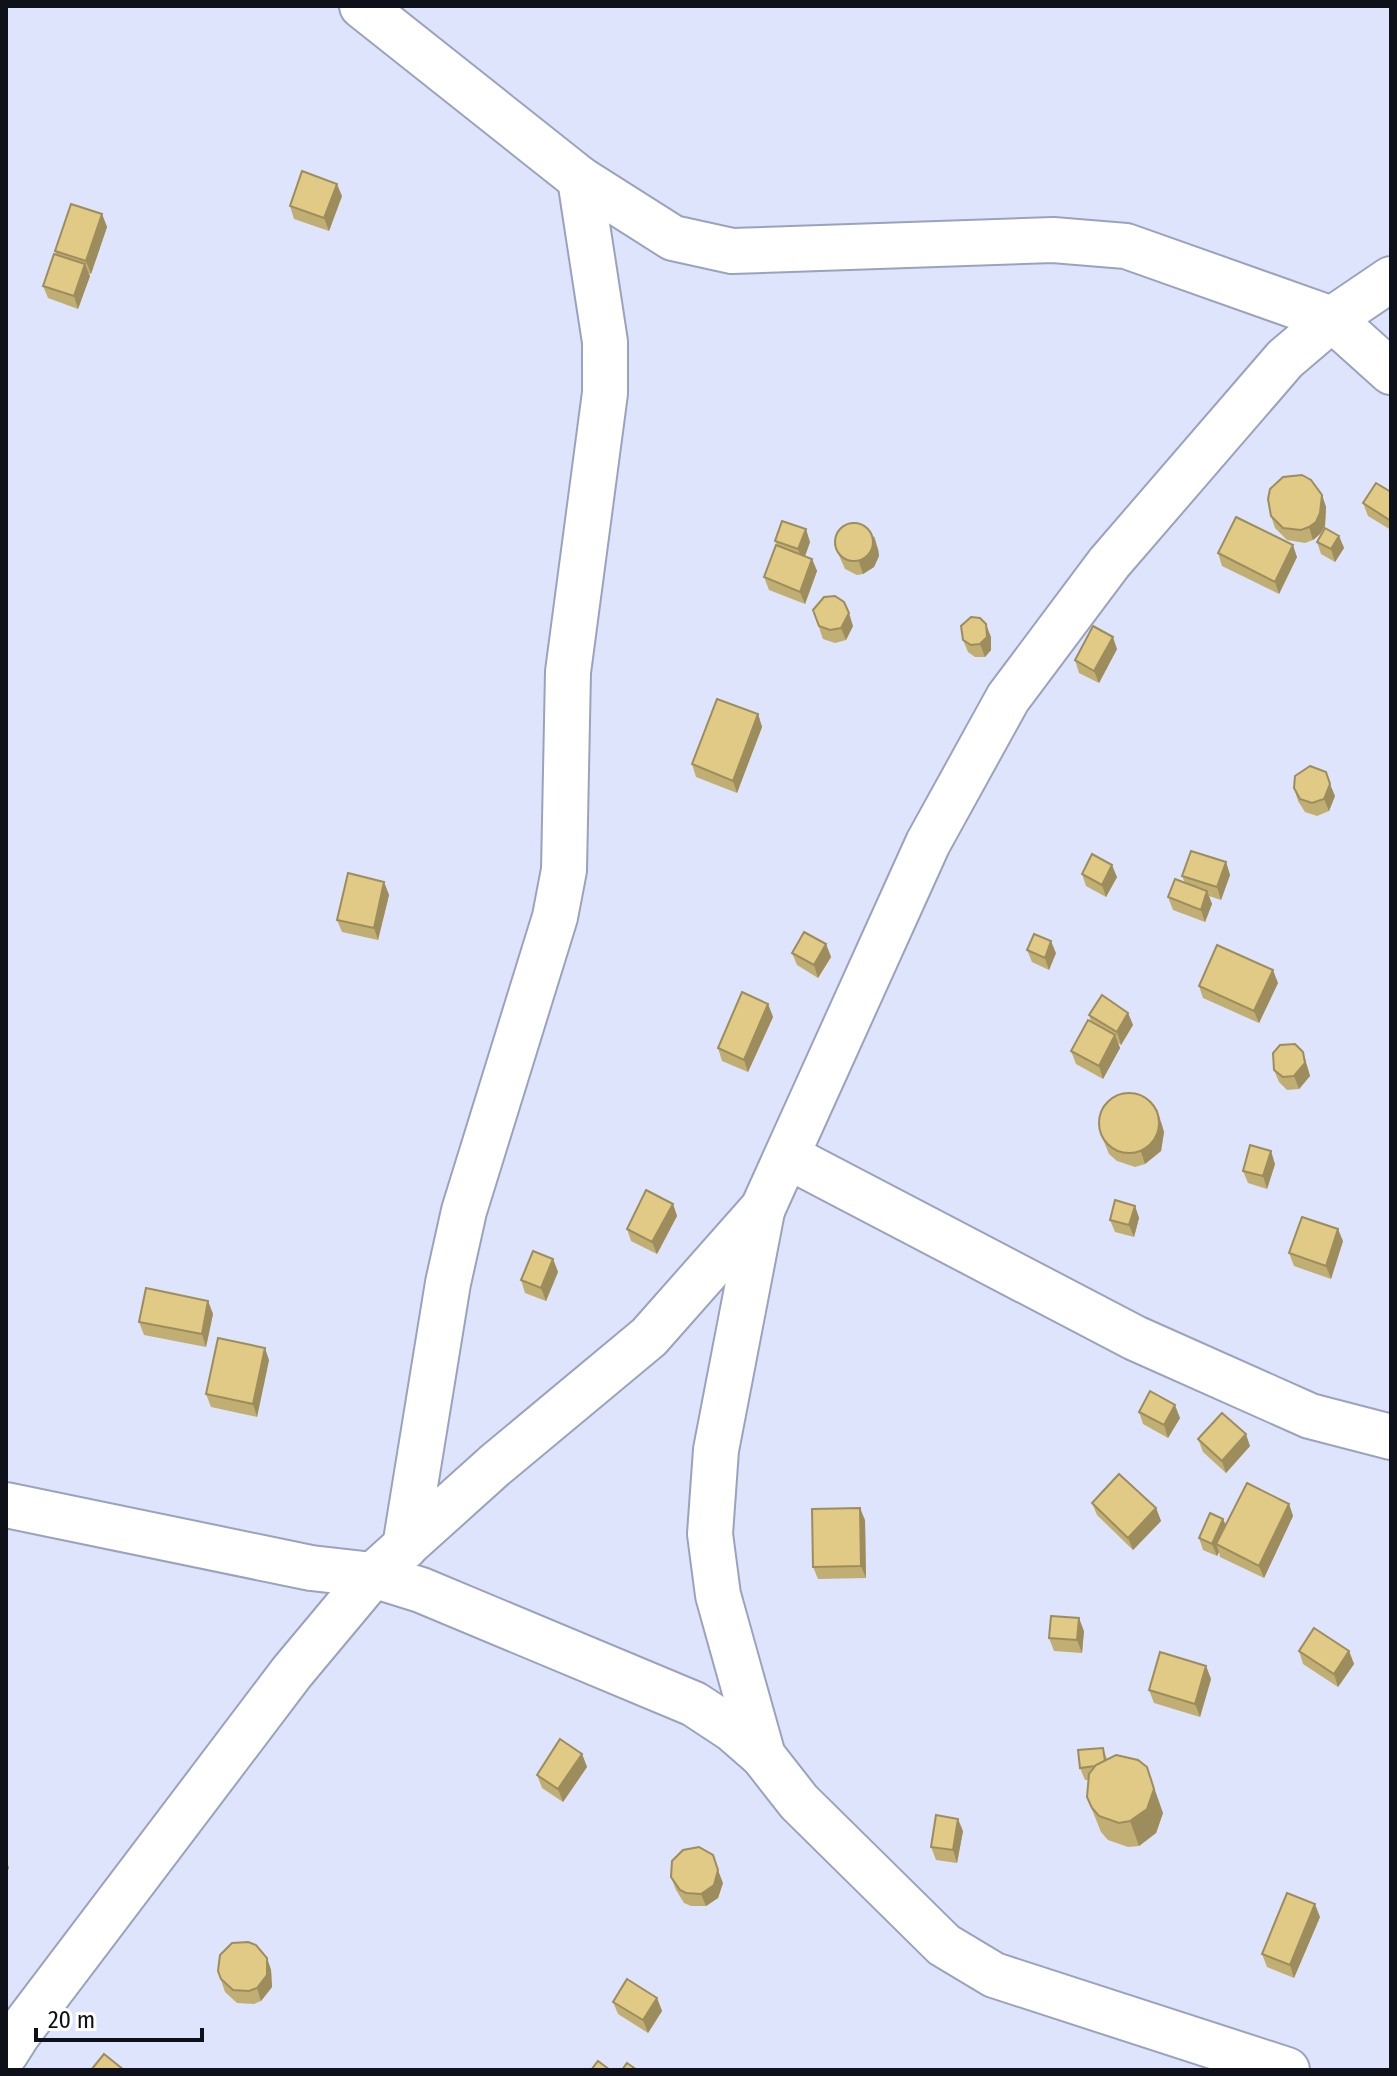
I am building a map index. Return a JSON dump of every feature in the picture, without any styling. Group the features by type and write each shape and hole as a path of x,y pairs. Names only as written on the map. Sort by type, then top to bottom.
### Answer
{"street":[{"path":"362,6 580,179 673,238 732,251 1053,240 1126,246 1332,319 1391,372"},
{"path":"405,1547 448,1283 464,1211 555,917 564,870 568,672 605,393 605,342 580,179"},
{"path":"763,1756 718,1595 710,1534 716,1450 763,1208 928,843 1008,698 1109,563 1285,359 1332,319 1391,279"},
{"path":"787,1156 1135,1338 1310,1416 1391,1437"},
{"path":"6,2053 292,1672 373,1575 494,1466 649,1337 763,1208"},
{"path":"6,1505 311,1568 373,1575 421,1590 694,1704 732,1729 763,1756 799,1802 944,1945 994,1975 1287,2070"}],"building":[{"path":"302,171 337,184 324,218 290,206"},
{"path":"71,204 102,214 86,261 55,251"},
{"path":"54,254 85,264 74,296 43,286"},
{"path":"1302,475 1311,480 1322,495 1320,513 1316,522 1309,527 1301,530 1283,528 1271,516 1270,489 1283,477"},
{"path":"1376,483 1391,492 1391,521 1363,503"},
{"path":"1236,517 1293,545 1275,582 1218,553"},
{"path":"782,521 806,529 798,549 775,541"},
{"path":"854,523 868,528 873,542 868,556 854,561 840,556 835,542 840,528"},
{"path":"1325,528 1339,536 1331,549 1317,542"},
{"path":"776,545 812,559 800,592 764,577"},
{"path":"835,596 844,602 849,613 841,628 830,630 819,626 813,610 824,597"},
{"path":"971,617 980,618 986,624 987,637 980,644 971,645 963,640 961,626"},
{"path":"1093,626 1113,637 1094,671 1075,660"},
{"path":"717,699 758,714 733,781 692,764"},
{"path":"1310,766 1326,772 1330,784 1324,799 1312,803 1300,799 1294,788 1295,776"},
{"path":"1191,851 1226,862 1217,887 1182,876"},
{"path":"1092,854 1112,865 1102,885 1082,874"},
{"path":"348,873 384,882 374,928 337,920"},
{"path":"1175,879 1207,891 1201,910 1168,897"},
{"path":"804,932 826,944 814,965 792,953"},
{"path":"1034,934 1051,941 1045,958 1027,950"},
{"path":"1217,945 1273,970 1254,1011 1199,986"},
{"path":"742,992 768,1004 744,1060 718,1048"},
{"path":"1102,995 1128,1013 1117,1032 1089,1015"},
{"path":"1088,1020 1115,1035 1099,1066 1071,1051"},
{"path":"1295,1044 1303,1052 1305,1063 1294,1076 1283,1077 1274,1070 1273,1053 1280,1045"},
{"path":"1129,1093 1140,1095 1150,1102 1157,1112 1157,1134 1150,1144 1140,1151 1129,1153 1118,1151 1108,1144 1101,1134 1099,1123 1101,1112 1108,1102 1118,1095"},
{"path":"1250,1145 1271,1151 1263,1176 1243,1171"},
{"path":"646,1190 673,1204 652,1242 627,1229"},
{"path":"1115,1200 1135,1206 1129,1225 1110,1220"},
{"path":"1302,1217 1338,1229 1326,1266 1289,1253"},
{"path":"533,1251 553,1259 541,1288 521,1280"},
{"path":"146,1288 208,1301 202,1334 139,1322"},
{"path":"218,1338 265,1348 253,1404 206,1394"},
{"path":"1150,1391 1175,1405 1164,1425 1139,1412"},
{"path":"1222,1413 1246,1434 1222,1461 1198,1439"},
{"path":"1119,1474 1156,1508 1128,1538 1092,1503"},
{"path":"1247,1483 1289,1504 1259,1566 1216,1544"},
{"path":"860,1508 861,1566 813,1567 812,1509"},
{"path":"1210,1513 1223,1519 1212,1544 1199,1538"},
{"path":"1051,1616 1079,1618 1077,1640 1049,1638"},
{"path":"1314,1628 1349,1651 1334,1674 1299,1651"},
{"path":"1160,1652 1206,1666 1195,1704 1149,1690"},
{"path":"560,1739 582,1754 558,1789 537,1775"},
{"path":"1103,1748 1105,1761 1080,1768 1078,1750"},
{"path":"1116,1755 1138,1760 1147,1767 1154,1789 1147,1809 1130,1821 1119,1823 1099,1816 1087,1797 1089,1774 1096,1765"},
{"path":"936,1815 958,1819 953,1850 931,1847"},
{"path":"699,1847 713,1855 718,1870 714,1885 701,1894 686,1893 671,1877 672,1861 683,1850"},
{"path":"1287,1893 1315,1904 1290,1965 1262,1954"},
{"path":"232,1943 256,1945 267,1958 267,1975 257,1988 233,1990 221,1979 218,1971 220,1955"},
{"path":"627,1979 657,1998 643,2020 613,2002"},
{"path":"104,2054 124,2070 91,2070"},
{"path":"598,2061 610,2070 591,2070"},
{"path":"627,2063 637,2070 622,2070"}]}
